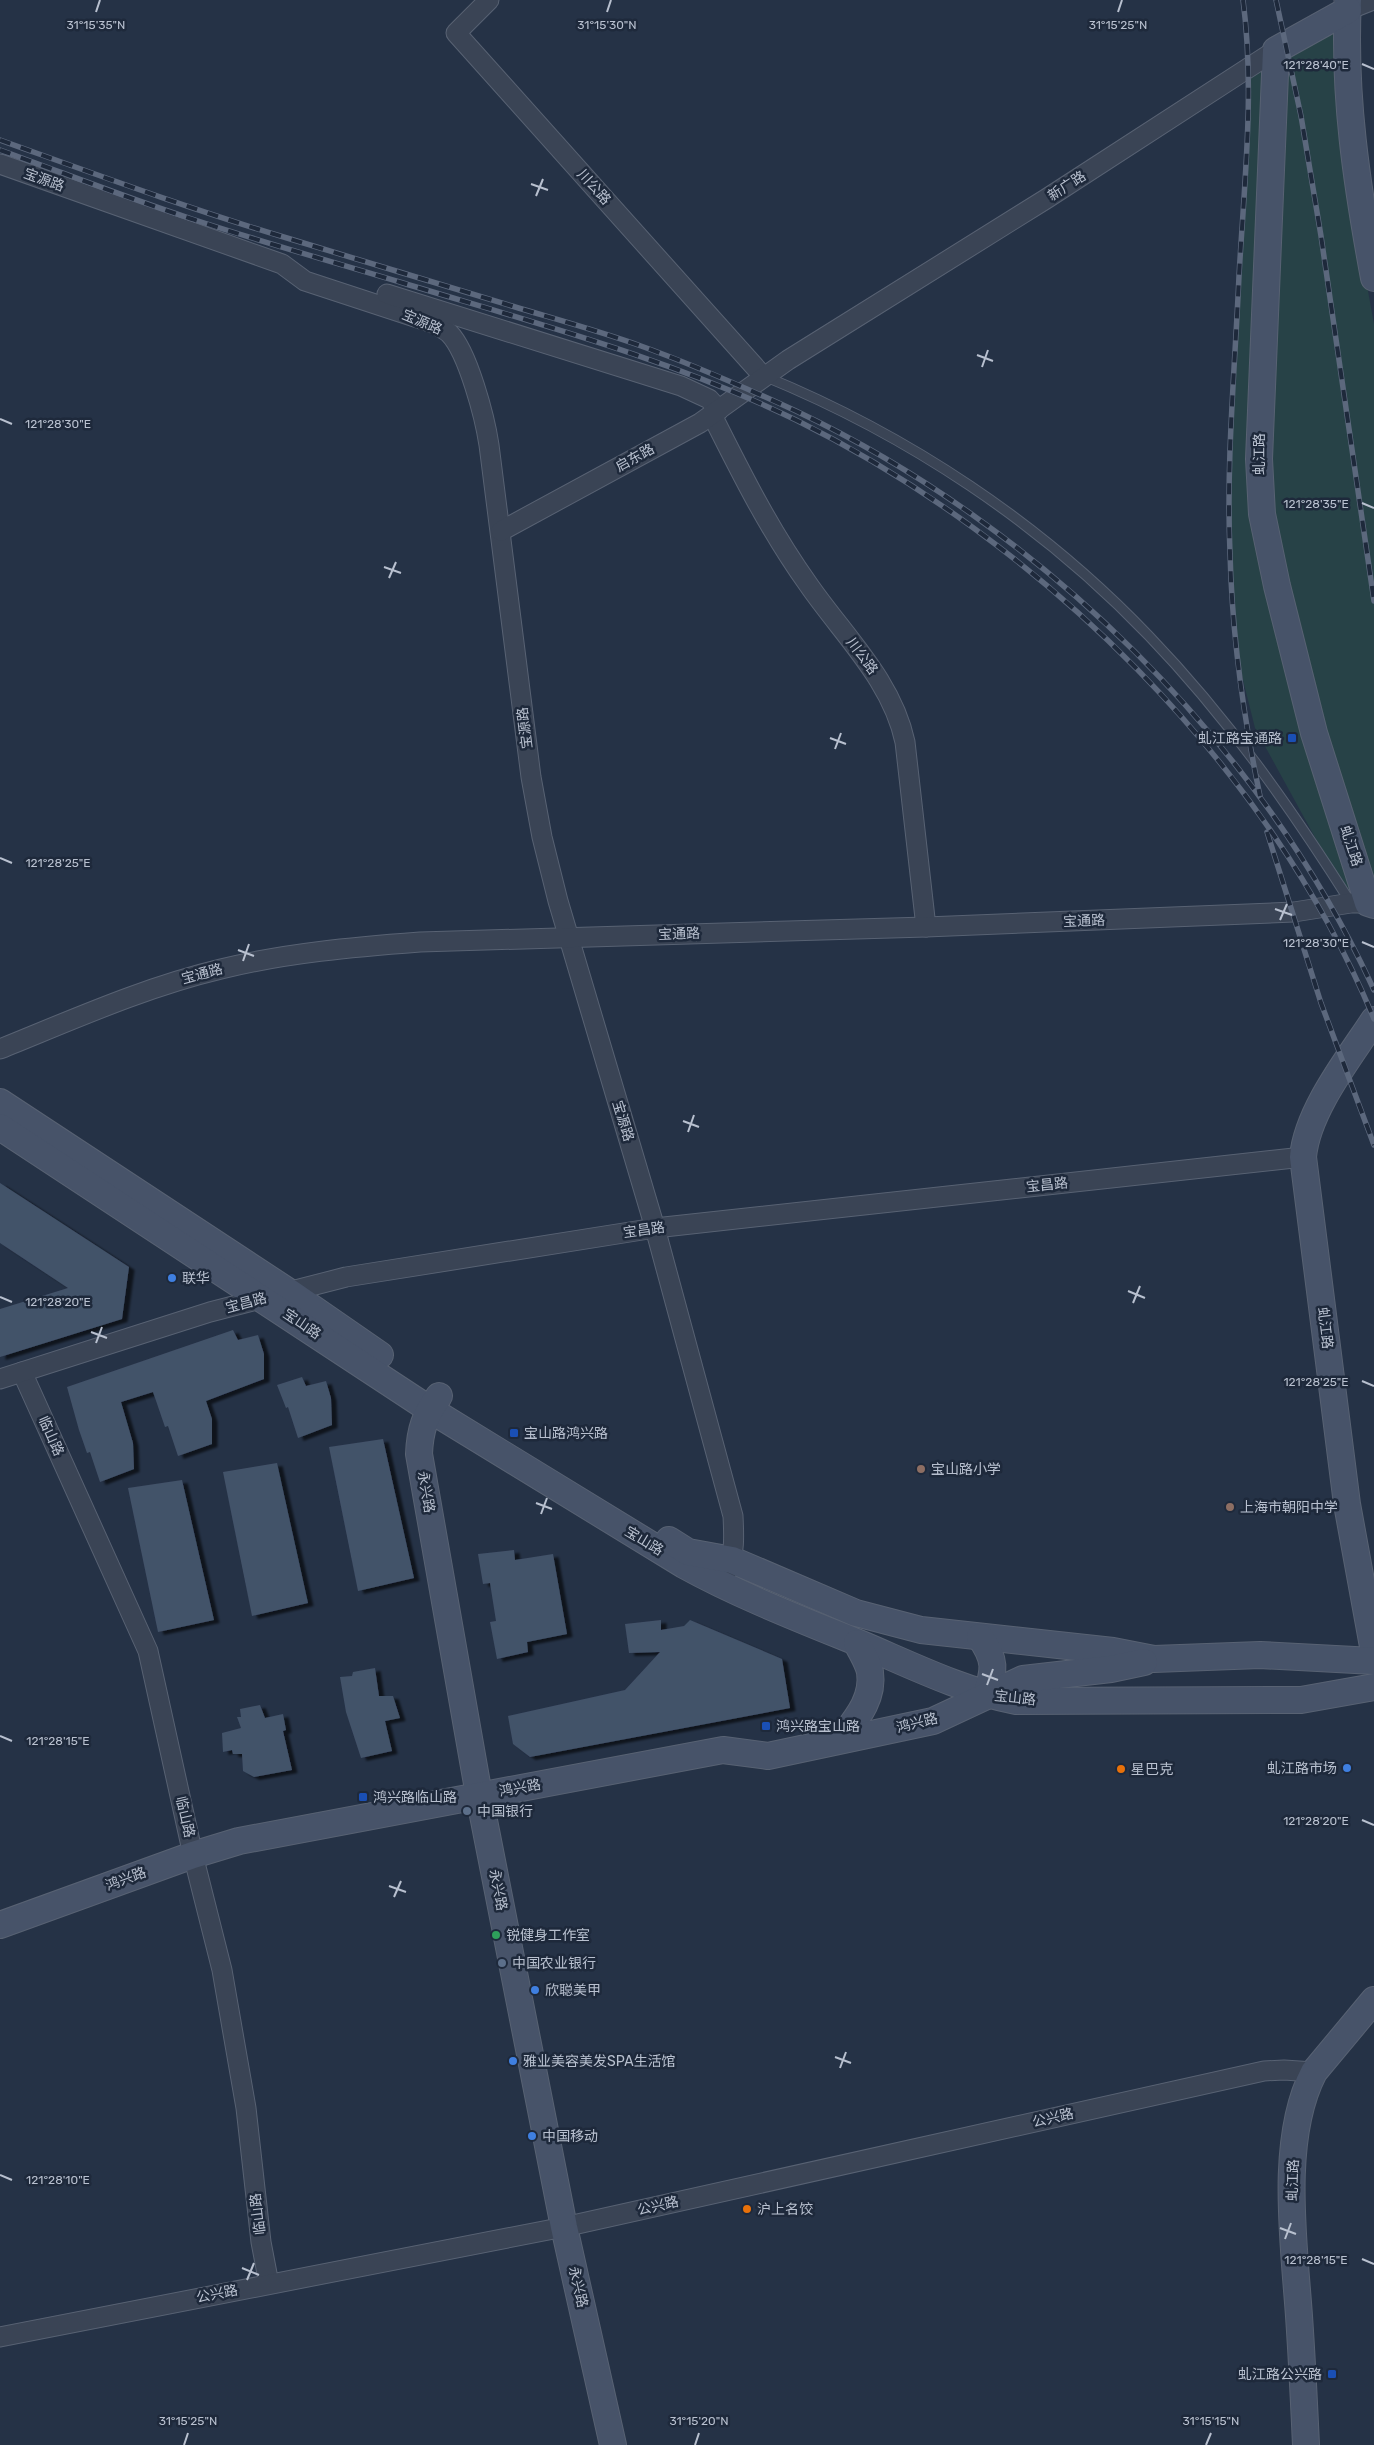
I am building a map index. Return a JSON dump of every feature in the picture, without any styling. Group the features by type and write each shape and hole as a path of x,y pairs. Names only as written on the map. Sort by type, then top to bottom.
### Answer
{"street":[{"name":"川公路","path":"489,0 456,33 763,376"},
{"name":"新广路","path":"763,376 1046,199 1347,3 1373,0"},
{"path":"1347,3 1350,131 1359,199 1374,278"},
{"name":"虬江路","path":"1276,50 1258,439 1262,514 1268,548 1314,733 1364,903"},
{"name":"宝源路","path":"0,164 282,264 305,281 433,323 444,329 452,338 461,354 484,420 502,531 536,808 569,937 655,1228 733,1516 732,1560 720,1585"},
{"path":"282,264 682,386 709,399 716,413"},
{"name":"启东路","path":"502,531 716,413 763,376"},
{"name":"川公路","path":"716,413 753,497 779,540 808,585 880,680 897,712 905,742 926,927"},
{"name":"宝通路","path":"0,1050 158,988 248,963 382,945 569,937 926,927 1294,912 1364,903"},
{"name":"虬江路","path":"1374,1020 1315,1118 1307,1138 1303,1157 1347,1504 1374,1652"},
{"name":"宝山路","path":"0,1102 289,1292 434,1403 684,1565 720,1585 986,1695 1016,1701 1301,1700 1374,1687"},
{"name":"宝山路","path":"0,1127 263,1298 434,1403 688,1552 732,1560 856,1612 921,1630 1113,1651 1154,1660 1260,1655 1374,1660"},
{"name":"宝昌路","path":"0,1379 263,1298 346,1277 655,1228 1303,1157"},
{"name":"临山路","path":"22,1372 148,1651 193,1855 222,1970 236,2041 269,2284"},
{"name":"永兴路","path":"434,1403 420,1432 419,1454 479,1795 564,2227 613,2445"},
{"path":"980,1637 991,1653 994,1674 986,1695"},
{"path":"841,1739 863,1710 870,1694 870,1671 857,1643"},
{"name":"鸿兴路","path":"0,1925 193,1855 239,1841 723,1750 768,1756 933,1721 1023,1679 1111,1669 1154,1660"},
{"name":"虬江路","path":"1306,2445 1292,2184 1294,2153 1303,2099 1314,2072 1374,2000"},
{"name":"公兴路","path":"0,2336 564,2227 1264,2071 1314,2072"}],"lane":[{"path":"763,376 851,414 929,458 1024,525 1110,596 1155,642 1233,733 1364,903"}],"green space":[{"path":"1341,21 1344,158 1374,324 1374,904 1351,903 1255,728 1235,648 1230,552 1231,459 1248,73"}],"building":[{"path":"0,1183 129,1267 122,1319 0,1357 0,1309 68,1288 0,1243"},
{"path":"233,1330 238,1340 258,1335 264,1354 264,1379 206,1401 212,1419 212,1444 178,1456 168,1426 165,1427 153,1392 121,1402 133,1443 134,1469 100,1482 90,1452 87,1453 79,1430 67,1387"},
{"path":"302,1377 306,1386 326,1381 331,1398 332,1425 298,1438 288,1407 286,1408 277,1385"},
{"path":"383,1439 414,1578 358,1591 329,1447"},
{"path":"277,1463 308,1603 252,1616 223,1472"},
{"path":"182,1480 214,1620 158,1632 128,1488"},
{"path":"514,1550 515,1560 553,1554 567,1634 527,1642 528,1652 497,1659 490,1622 496,1621 490,1583 483,1584 478,1554"},
{"path":"661,1620 661,1630 684,1626 690,1620 782,1659 790,1708 530,1757 513,1744 508,1716 625,1690 660,1652 629,1653 625,1624"},
{"path":"375,1668 379,1696 393,1696 400,1718 385,1721 392,1751 361,1758 346,1712 340,1677 352,1676 353,1672"},
{"path":"260,1705 265,1718 283,1714 286,1730 283,1731 292,1770 254,1777 243,1771 242,1754 233,1754 232,1750 223,1752 222,1733 241,1728 237,1717 241,1717 240,1709"}],"railway":[{"path":"1243,0 1248,69 1248,103 1246,173 1232,414 1229,518 1231,584 1236,645 1248,735 1260,796"},
{"path":"1276,0 1301,116 1321,236 1374,601"},
{"path":"0,140 251,227 641,346 720,377 796,411 887,459 974,516 1057,580 1134,651 1206,729 1270,812 1327,899 1374,990"},
{"path":"0,150 144,203 218,227 652,360 749,398 796,420 887,470 975,529 1059,596 1138,670 1210,750 1274,835 1329,925 1374,1019"},
{"path":"1267,832 1321,1003 1374,1145"}],"place":[{"name":"虬江路宝通路","path":"1292,738"},
{"name":"联华","path":"172,1278"},
{"name":"宝山路鸿兴路","path":"514,1433"},
{"name":"宝山路小学","path":"921,1469"},
{"name":"上海市朝阳中学","path":"1230,1507"},
{"name":"鸿兴路宝山路","path":"766,1726"},
{"name":"虬江路市场","path":"1347,1768"},
{"name":"星巴克","path":"1121,1769"},
{"name":"鸿兴路临山路","path":"363,1797"},
{"name":"中国银行","path":"467,1811"},
{"name":"锐健身工作室","path":"496,1935"},
{"name":"中国农业银行","path":"502,1963"},
{"name":"欣聪美甲","path":"535,1990"},
{"name":"雅业美容美发SPA生活馆","path":"513,2061"},
{"name":"中国移动","path":"532,2136"},
{"name":"沪上名饺","path":"747,2209"},
{"name":"虬江路公兴路","path":"1332,2374"}]}
